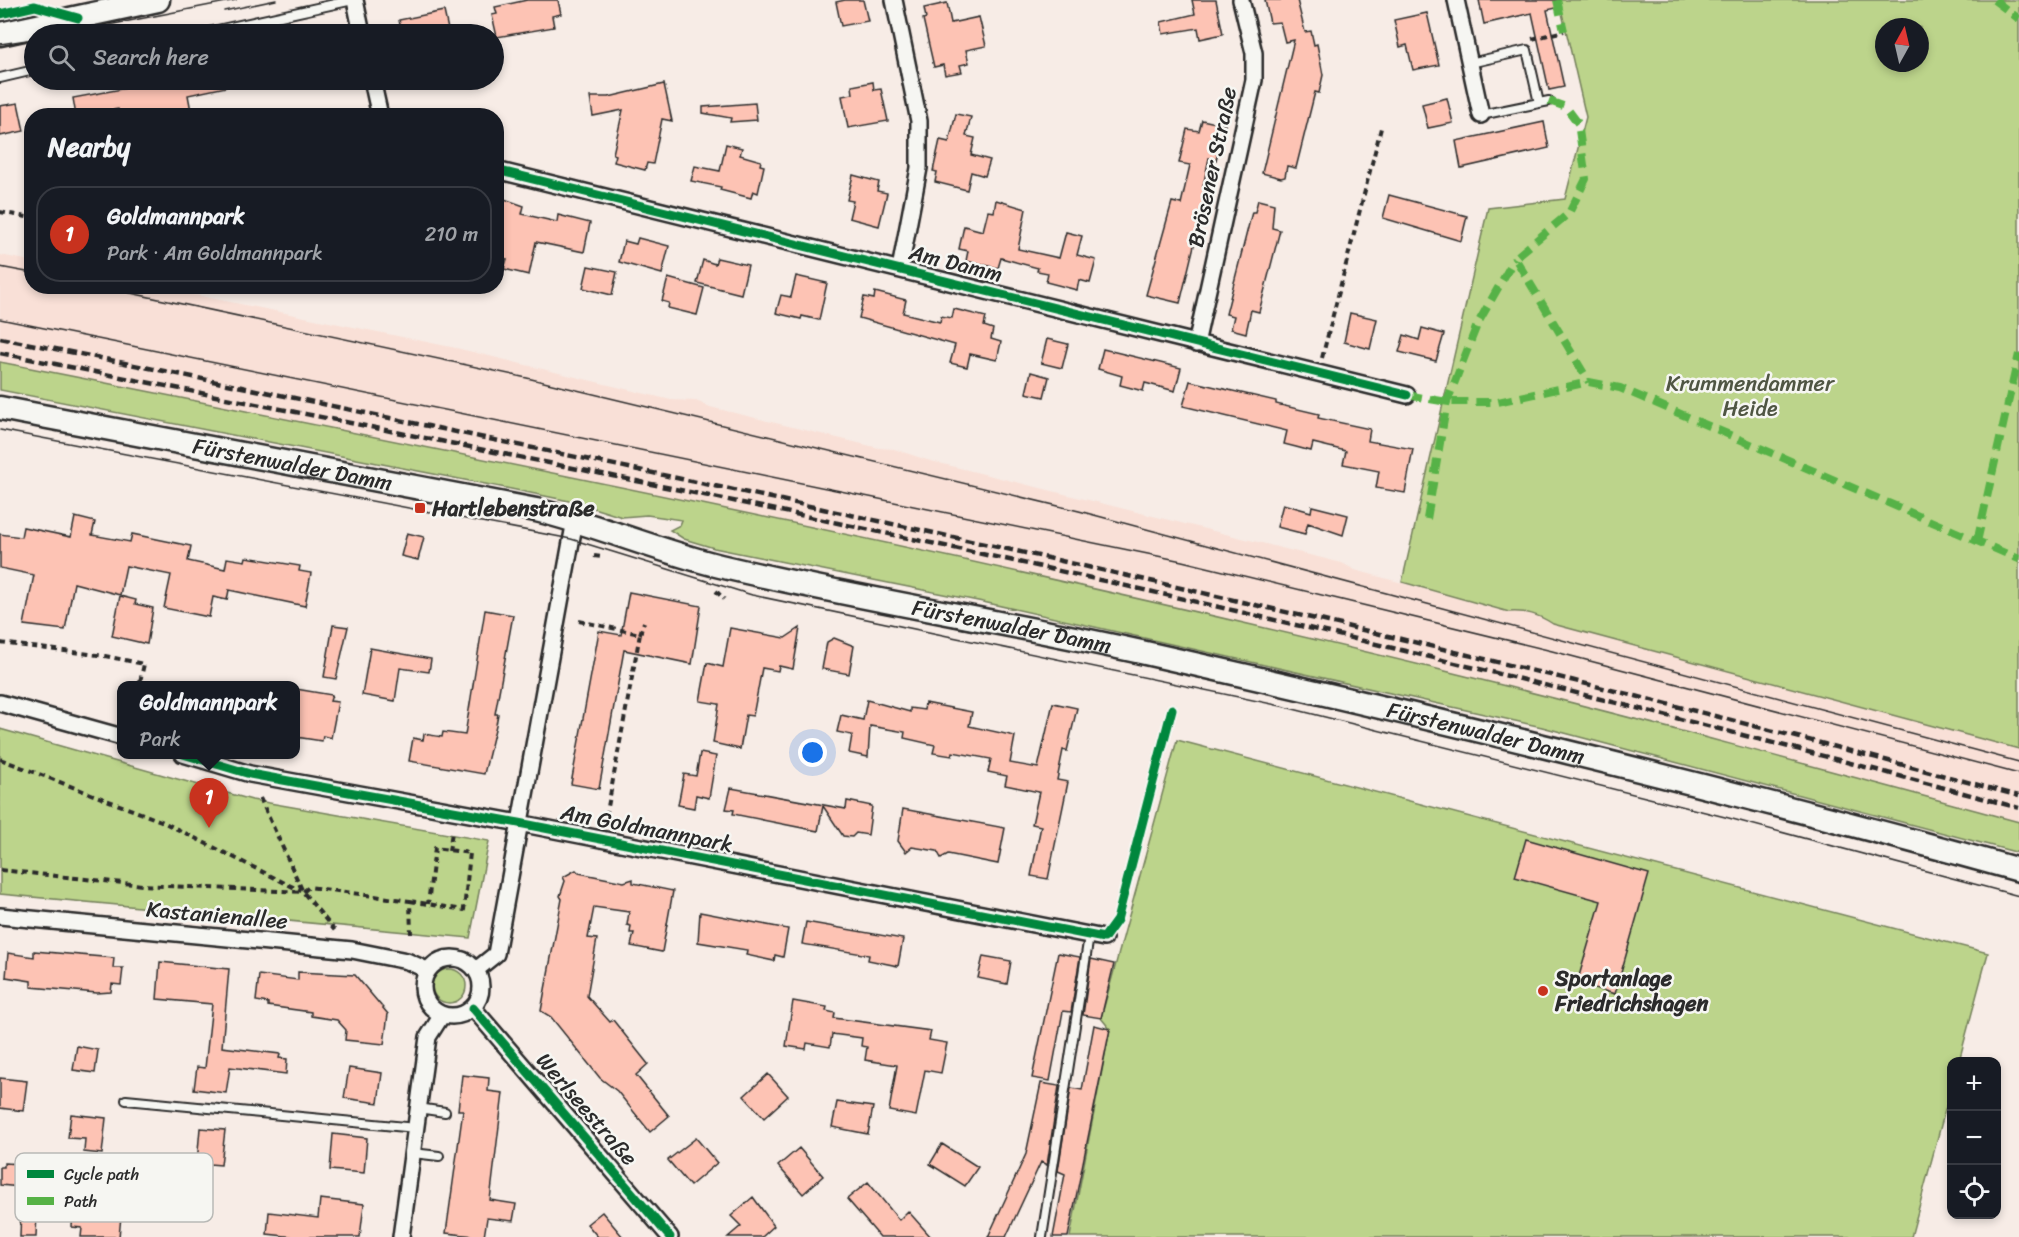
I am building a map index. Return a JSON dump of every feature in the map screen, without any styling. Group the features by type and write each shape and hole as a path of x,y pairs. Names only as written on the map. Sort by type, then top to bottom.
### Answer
{"main road":[{"path":"46,24 158,0"},
{"path":"0,34 24,29"},
{"name":"Fürstenwalder Damm","path":"0,408 575,520 721,566 1136,651 1374,705 1732,793 2019,870"}],"street":[{"path":"354,0 360,24"},
{"path":"894,0 919,121 919,168 900,269"},
{"name":"Brösener Straße","path":"1196,344 1254,80 1254,53 1241,0"},
{"path":"1456,0 1481,115"},
{"path":"374,90 378,108"},
{"name":"Am Damm","path":"504,172 1407,395"},
{"path":"476,970 496,954 575,520"},
{"path":"0,703 117,736"},
{"name":"Am Goldmannpark","path":"200,759 250,774 519,823 1096,937"},
{"name":"Kastanienallee","path":"0,916 352,950 407,961 427,970"},
{"path":"452,957 466,961 476,970 481,984 480,997 473,1008 458,1016 442,1015 430,1008 423,996 422,982 427,970 438,961 452,957"},
{"name":"Werlseestraße","path":"473,1008 670,1237"},
{"path":"401,1237 428,1037 442,1015"}],"lane":[{"path":"245,24 354,0"},
{"path":"1470,63 1527,50 1539,103"},
{"path":"0,78 24,72"},
{"path":"1481,115 1548,101"},
{"path":"1042,1237 1096,937"},
{"path":"126,1100 416,1128"},
{"path":"418,1108 445,1112"},
{"path":"413,1153 439,1156"}],"path":[{"path":"1527,50 1531,39 1563,31"},
{"path":"1318,373 1381,128"},
{"path":"0,212 24,216"},
{"path":"594,556 601,557"},
{"path":"716,591 724,599"},
{"path":"579,621 640,634"},
{"path":"602,839 644,622"},
{"path":"0,643 105,656 144,664 140,681"},
{"path":"0,759 161,821 303,892"},
{"path":"260,798 303,892 341,939"},
{"path":"449,851 452,832"},
{"path":"0,870 142,885 303,892 309,887 464,910 470,853 435,848 428,904"},
{"path":"411,901 411,934"}],"shaded area":[{"path":"0,255 24,260 24,294 191,294 456,348 671,400 696,401 710,407 879,448 894,449 927,460 1342,563 1355,570 1508,612 1522,611 1541,616 1553,624 2019,749 2019,822 1632,717 1441,670 1013,571 0,362"}],"green space":[{"name":"Krummendammer Heide","path":"1559,0 2019,0 2019,749 1553,624 1532,614 1509,612 1402,582 1488,208 1565,199 1586,117"},
{"path":"0,362 543,471 905,547 1445,671 2019,822 2019,853 1542,727 983,602 714,548 684,539 670,530 680,525 682,520 647,515 622,517 574,502 511,489 0,390"},
{"path":"0,729 252,800 489,841 470,938 0,894"},
{"name":"Sportanlage Friedrichshagen","path":"1177,740 1988,953 1960,1057 1947,1057 1947,1103 1911,1237 1070,1237 1110,1029 1101,1018"},
{"path":"449,969 461,974 466,986 461,998 449,1003 437,998 432,986 437,974"}],"building":[{"path":"527,0 558,0 561,14 552,16 554,27 504,36 504,24 494,24 492,15 497,14 495,7"},
{"path":"863,0 868,21 841,26 836,2"},
{"path":"1192,0 1216,0 1223,34 1200,39 1198,28 1163,34 1161,22 1195,14"},
{"path":"1265,0 1297,0 1305,32 1311,31 1314,45 1317,44 1323,75 1319,93 1315,92 1296,168 1287,166 1285,177 1281,178 1262,173 1294,40 1285,42 1280,22 1270,23"},
{"path":"1479,0 1560,0 1561,7 1547,10 1564,87 1549,90 1532,13 1484,24"},
{"path":"947,3 951,23 979,17 986,46 966,50 969,63 960,65 962,72 945,75 943,65 934,67 923,19 926,18 924,8"},
{"path":"444,11 447,24 400,24 399,20"},
{"path":"1427,13 1439,65 1413,70 1407,45 1400,47 1394,20"},
{"path":"873,82 874,90 881,89 888,121 848,128 842,96 853,94 852,86"},
{"path":"664,84 672,121 662,119 653,164 647,163 645,170 614,162 616,155 613,154 623,110 593,116 590,97 609,97"},
{"path":"116,90 212,90 188,95 190,108 75,108 73,98"},
{"path":"1447,98 1453,123 1428,128 1422,104"},
{"path":"18,103 24,131 0,136 0,106"},
{"path":"755,103 757,120 730,122 731,118 703,113 703,107"},
{"path":"956,114 971,117 966,136 975,138 971,155 990,160 985,176 971,172 967,190 935,182 937,172 933,171 940,140 949,142"},
{"path":"1202,120 1225,125 1216,160 1209,158 1203,187 1208,188 1180,303 1146,295 1172,202 1181,204 1190,165 1179,163 1187,129 1199,131"},
{"path":"1544,122 1549,148 1461,168 1456,141"},
{"path":"726,144 742,148 740,155 761,161 760,165 764,166 758,193 753,191 751,198 720,190 721,187 691,181 695,166 720,171"},
{"path":"853,175 879,182 877,191 887,193 879,226 849,218 853,201 847,200"},
{"path":"1389,195 1467,216 1461,241 1383,218"},
{"path":"504,199 524,206 522,214 557,222 558,215 590,223 584,252 536,242 529,275 504,269 507,259 504,259"},
{"path":"996,200 1026,209 1018,249 1059,258 1066,232 1082,236 1077,255 1096,260 1090,283 1079,280 1077,290 1046,282 1048,273 1037,271 1038,268 1001,258 998,268 966,261 968,251 959,249 964,226 983,231 988,211 994,212"},
{"path":"1258,200 1274,204 1272,228 1280,230 1259,312 1251,310 1246,333 1231,329 1234,316 1226,314 1252,212 1255,212"},
{"path":"638,238 669,246 662,274 619,262 624,241 636,244"},
{"path":"717,258 748,265 741,294 697,283 703,260 715,264"},
{"path":"588,266 617,272 612,295 583,288"},
{"path":"796,276 827,283 819,320 802,316 801,319 776,313 781,295 791,297"},
{"path":"668,278 704,288 697,315 668,308 669,303 662,301"},
{"path":"875,292 906,300 903,313 940,322 941,316 952,318 954,309 986,317 984,326 993,329 991,339 1001,342 997,360 970,354 967,367 950,363 955,345 859,318 864,297 874,299"},
{"path":"1350,313 1377,319 1370,349 1344,342"},
{"path":"1422,328 1444,334 1436,361 1399,352 1404,335 1419,340"},
{"path":"1047,339 1068,344 1062,368 1041,363"},
{"path":"1103,349 1181,368 1175,391 1145,383 1143,391 1120,385 1122,376 1098,369"},
{"path":"1031,372 1049,377 1044,397 1026,393"},
{"path":"1190,381 1276,401 1276,404 1319,414 1318,418 1370,429 1368,441 1413,449 1405,493 1376,488 1379,471 1343,464 1346,451 1313,443 1311,451 1284,444 1287,431 1183,406"},
{"path":"1283,504 1311,512 1312,506 1348,515 1343,535 1308,523 1305,534 1277,527"},
{"path":"75,517 95,522 92,535 130,542 132,534 191,546 188,561 225,569 227,558 245,561 246,557 300,566 299,571 311,573 305,606 229,590 227,600 213,597 209,617 164,608 171,575 126,566 120,595 74,583 65,630 24,625 34,575 0,568 0,534 21,537 23,527 71,537"},
{"path":"407,533 424,537 418,560 401,556"},
{"path":"629,592 701,606 692,664 624,650 599,789 571,784 599,631 621,635"},
{"path":"120,596 136,600 135,604 153,608 147,644 112,636"},
{"path":"485,610 513,615 495,714 498,714 496,725 484,774 409,761 413,738 423,740 424,734 442,737 443,732 465,735"},
{"path":"333,625 348,627 336,679 324,677"},
{"path":"730,628 785,638 800,628 793,669 779,666 778,671 762,668 753,716 746,715 740,749 713,743 719,704 700,701 707,663 723,667"},
{"path":"834,638 854,646 849,674 822,669 827,642"},
{"path":"370,648 431,659 429,672 400,668 395,701 362,695"},
{"path":"300,690 332,695 330,701 338,702 331,738 323,736 322,741 300,738"},
{"path":"867,700 910,712 910,708 924,710 925,703 972,712 969,726 1015,736 1010,763 1038,768 1053,703 1077,708 1067,751 1063,750 1057,780 1068,782 1048,879 1031,876 1041,826 1032,824 1039,792 1005,785 1007,776 988,772 991,759 953,752 952,756 933,753 935,745 904,738 905,732 870,726 868,757 849,753 852,735 837,732 841,715 863,720"},
{"path":"700,753 716,756 709,798 696,795 694,808 678,805 684,774 696,776"},
{"path":"731,788 846,809 847,801 872,806 868,835 856,833 852,837 843,836 823,806 818,831 733,814 734,810 726,809"},
{"path":"903,809 1005,828 998,864 948,854 941,858 937,851 912,847 906,852 898,841"},
{"path":"1526,839 1649,874 1615,994 1577,983 1601,901 1515,877"},
{"path":"576,870 579,873 624,882 633,879 633,883 673,891 662,952 631,946 634,933 630,933 631,926 627,925 629,912 594,907 588,938 597,939 587,996 610,1022 613,1020 648,1064 636,1075 669,1116 650,1132 617,1091 600,1078 551,1017 541,1011 562,899 560,896 565,881 563,877"},
{"path":"700,912 788,929 783,957 775,955 774,961 746,955 747,950 698,942"},
{"path":"806,922 903,939 898,966 868,960 869,955 802,944"},
{"path":"34,951 114,958 113,968 123,968 121,985 112,984 111,992 97,993 31,987 31,981 6,977 8,953 34,957"},
{"path":"1058,953 1080,957 1071,1012 1063,1011 1050,1081 1032,1078"},
{"path":"983,956 1011,961 1007,984 978,978"},
{"path":"1091,959 1114,964 1101,1018 1083,1015"},
{"path":"160,962 229,969 222,1047 280,1054 279,1058 287,1059 286,1074 230,1067 226,1093 194,1089 197,1067 205,1068 212,1004 157,999"},
{"path":"298,972 355,975 388,1014 384,1044 345,1040 346,1030 337,1020 311,1016 311,1012 268,1006 268,1003 256,1001 259,975 298,980"},
{"path":"793,1001 827,1007 826,1011 835,1013 834,1018 931,1031 929,1040 947,1043 941,1073 925,1070 916,1116 889,1111 897,1065 865,1060 867,1047 861,1046 862,1038 832,1034 830,1047 807,1043 806,1049 786,1046"},
{"path":"1094,1025 1110,1029 1068,1237 1053,1237 1065,1174 1058,1171 1071,1088 1082,1090"},
{"path":"77,1046 98,1050 95,1073 73,1070"},
{"path":"349,1068 382,1073 378,1103 344,1098"},
{"path":"768,1074 788,1096 764,1118 744,1096"},
{"path":"462,1075 489,1078 488,1091 503,1093 490,1200 516,1204 513,1221 487,1218 484,1237 446,1233 463,1110 458,1110"},
{"path":"0,1078 27,1081 23,1111 0,1108"},
{"path":"1041,1083 1059,1086 1047,1165 1041,1162 1006,1237 988,1237 1026,1154"},
{"path":"837,1102 873,1107 868,1134 832,1127"},
{"path":"71,1114 106,1118 102,1153 84,1152 85,1139 68,1138"},
{"path":"200,1128 225,1130 221,1165 213,1164 213,1153 198,1153"},
{"path":"333,1134 367,1138 364,1173 330,1170"},
{"path":"696,1138 717,1163 690,1186 668,1160"},
{"path":"942,1144 978,1167 965,1186 930,1164"},
{"path":"799,1148 823,1176 803,1194 778,1166"},
{"path":"4,1163 15,1164 15,1186 0,1185 0,1167 4,1167"},
{"path":"868,1182 899,1220 908,1211 931,1237 880,1237 847,1199"},
{"path":"753,1197 774,1226 762,1237 728,1237 741,1226 731,1216"},
{"path":"320,1199 364,1204 360,1237 295,1237 267,1234 269,1212 318,1218"},
{"path":"602,1212 623,1237 598,1237 587,1224"},
{"path":"21,1222 37,1222 36,1237 20,1237"},
{"path":"72,1222 120,1222 119,1237 81,1237 82,1228 72,1227"}],"tram line":[{"path":"114,24 236,0"},
{"path":"224,11 276,0"},
{"path":"0,44 24,40"},
{"path":"0,267 24,272"},
{"path":"135,294 527,378 1079,511 2019,762"},
{"path":"0,319 1182,561 1552,651 2019,774"},
{"path":"0,430 571,539 752,595 1281,706 1725,817 2019,896"},
{"path":"950,626 991,634"}],"railway":[{"path":"0,338 690,481 1262,606 1641,698 2019,796"},
{"path":"0,353 733,501 1025,563 1384,646 1596,698 2019,808"}],"marked path":[{"path":"1557,0 1564,31"},
{"path":"1994,0 2019,19"},
{"path":"1549,101 1566,107 1578,123 1586,179 1569,213 1515,258 1589,382"},
{"path":"1427,519 1447,402 1477,325 1515,258"},
{"path":"1977,542 2019,354"},
{"path":"1407,395 1447,402 1498,402 1589,382 1620,388 2019,559"}],"cycle path":[{"path":"0,14 35,6 78,18"},
{"path":"504,172 1407,395"},
{"path":"200,759 250,774 519,823 1104,938 1117,920 1172,709"},
{"path":"473,1008 670,1237"}],"place":[{"name":"Hartlebenstraße","path":"420,508"},
{"name":"Goldmannpark","path":"209,828"},
{"name":"Sportanlage Friedrichshagen","path":"1543,991"}]}
